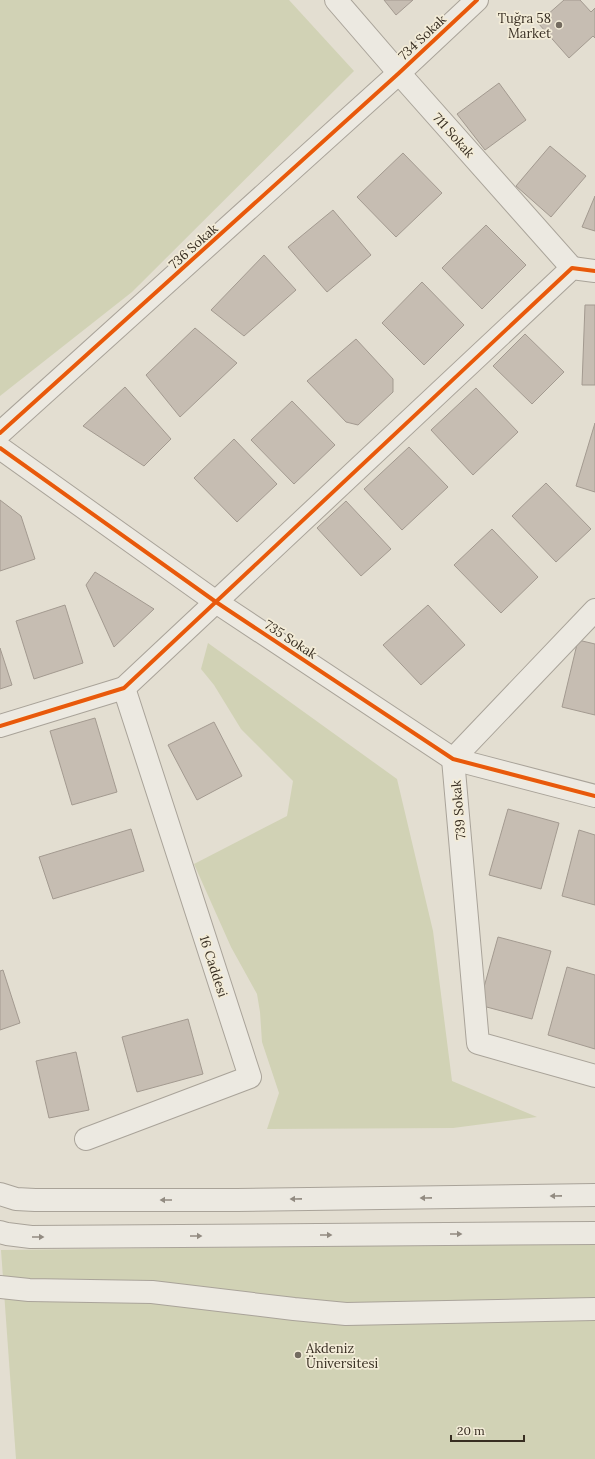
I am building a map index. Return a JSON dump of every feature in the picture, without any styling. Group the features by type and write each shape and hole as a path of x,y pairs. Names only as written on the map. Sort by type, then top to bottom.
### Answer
{"street":[{"name":"711 Sokak","path":"336,0 572,268"},
{"name":"734 Sokak","path":"399,73 477,0"},
{"name":"736 Sokak","path":"0,433 399,73"},
{"path":"0,726 124,688 572,268 595,271"},
{"name":"735 Sokak","path":"0,448 216,602 453,759 595,796"},
{"path":"453,759 595,610"},
{"name":"16 Caddesi","path":"86,1139 250,1077 124,688"},
{"name":"739 Sokak","path":"453,759 478,1043 595,1076"},
{"path":"0,1194 16,1199 73,1200 237,1200 595,1195"},
{"path":"0,1232 31,1237 595,1233"},
{"path":"0,1287 29,1290 152,1292 346,1314 595,1309"}],"green space":[{"path":"0,0 289,0 354,71 132,292 0,396"},
{"path":"208,643 397,779 433,931 452,1081 537,1117 453,1128 267,1129 279,1093 262,1042 257,994 231,947 194,864 287,816 293,781 241,729 214,685 201,669"},
{"name":"Akdeniz Üniversitesi","path":"595,1243 595,1459 16,1459 1,1250"}],"building":[{"path":"384,0 413,0 396,15"},
{"path":"564,0 580,0 591,12 595,8 595,38 593,36 569,58 538,23"},
{"path":"499,83 526,120 485,150 457,114"},
{"path":"550,146 586,176 551,217 516,186"},
{"path":"403,153 442,193 396,237 357,197"},
{"path":"595,196 595,231 582,227"},
{"path":"333,210 371,255 327,292 288,247"},
{"path":"486,225 526,265 482,309 442,268"},
{"path":"264,255 296,290 244,336 211,310"},
{"path":"422,282 464,325 424,365 382,323"},
{"path":"585,305 595,305 595,385 582,385"},
{"path":"195,328 237,363 180,417 146,375"},
{"path":"525,334 564,372 532,404 493,366"},
{"path":"356,339 393,379 393,392 358,425 346,422 307,381"},
{"path":"125,387 171,439 144,466 83,426"},
{"path":"476,388 518,432 473,475 431,430"},
{"path":"292,401 335,445 294,484 251,440"},
{"path":"595,423 595,492 576,486"},
{"path":"234,439 277,484 237,522 194,478"},
{"path":"409,447 448,487 402,530 364,489"},
{"path":"546,483 591,529 556,562 512,516"},
{"path":"0,500 21,516 35,559 0,571"},
{"path":"346,501 391,549 361,576 317,528"},
{"path":"492,529 538,577 501,613 454,565"},
{"path":"95,572 154,609 114,647 86,585"},
{"path":"65,605 83,663 34,679 16,621"},
{"path":"428,605 465,645 421,685 383,645"},
{"path":"578,640 595,644 595,715 562,707"},
{"path":"0,648 12,685 0,689"},
{"path":"95,718 117,792 72,805 50,731"},
{"path":"214,722 242,776 197,800 168,745"},
{"path":"508,809 559,823 541,889 489,875"},
{"path":"131,829 144,871 53,899 39,857"},
{"path":"579,830 595,835 595,905 562,896"},
{"path":"498,937 551,951 532,1019 479,1005"},
{"path":"567,967 595,975 595,1049 548,1035"},
{"path":"3,970 20,1023 0,1030 0,971"},
{"path":"188,1019 203,1074 137,1092 122,1037"},
{"path":"76,1052 89,1110 49,1118 36,1061"}],"cycle path":[{"path":"0,433 399,73 477,0"},
{"path":"0,726 124,688 572,268 595,271"},
{"path":"0,448 216,602 453,759 595,796"}],"place":[{"name":"Tuğra 58 Market","path":"559,25"},
{"name":"Akdeniz Üniversitesi","path":"298,1355"}]}
